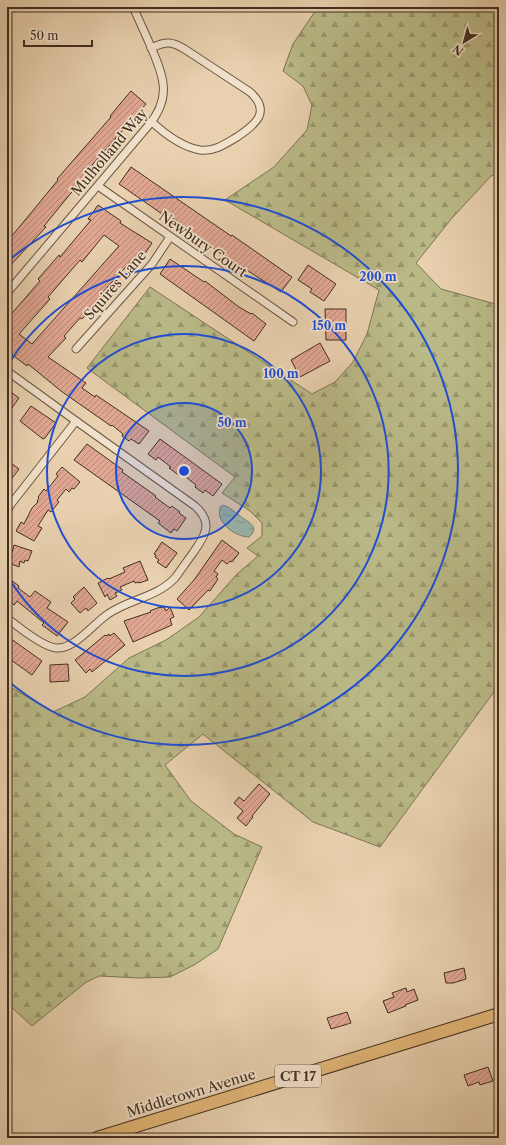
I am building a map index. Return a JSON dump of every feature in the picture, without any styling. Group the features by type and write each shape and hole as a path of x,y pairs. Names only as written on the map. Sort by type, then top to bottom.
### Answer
{"main road":[{"name":"Middletown Avenue","path":"97,1138 499,1014"}],"street":[{"name":"Mulholland Way","path":"7,293 152,122 162,104 164,85 159,64 133,7"},
{"path":"152,48 168,42 186,50 250,92 258,102 260,112 257,122 253,126 218,148 208,151 189,148 160,130 152,122"},
{"name":"Newbury Court","path":"98,186 293,322"},
{"name":"Squires Lane","path":"76,349 152,264 170,237"},
{"path":"7,371 195,506 205,520 206,529 205,534 169,584 149,596 113,611 103,617 78,639 63,648 56,648 46,645 7,618"},
{"path":"7,511 9,502 76,421"}],"green space":[{"path":"318,7 499,7 499,173 491,176 452,218 416,263 441,289 499,305 499,685 380,847 313,822 203,734 165,765 191,801 234,834 262,847 218,949 194,965 170,977 140,978 99,976 85,983 32,1026 7,1003 7,685 53,712 85,697 129,658 166,640 199,617 237,574 258,556 247,548 262,536 262,523 250,511 222,493 235,477 87,368 150,287 312,394 335,382 353,362 367,334 379,290 225,200 274,167 307,130 312,105 303,86 283,71 293,44"}],"water":[{"path":"223,505 230,508 252,525 254,530 249,537 236,534 225,525 220,517 220,507"}],"building":[{"path":"131,91 146,104 92,165 93,166 44,226 46,227 7,269 7,242 58,180 57,179 111,117 110,116"},
{"path":"131,167 292,277 281,292 220,253 167,214 165,216 119,184"},
{"path":"98,205 121,221 120,223 152,243 140,261 135,257 102,293 104,295 64,336 66,338 48,357 86,383 82,388 95,397 96,395 149,431 139,444 131,439 129,441 112,425 111,426 61,391 28,364 27,366 7,351 7,319 40,281 38,279 59,255 60,257 91,220 88,219","holes":["104,235 119,246 32,344 19,334 50,299 48,297 80,260 82,262"]},
{"path":"170,259 204,282 205,281 239,307 251,314 252,313 266,324 254,341 160,274"},
{"path":"308,265 336,284 324,301 310,292 312,289 298,280"},
{"path":"325,309 346,309 346,340 326,340"},
{"path":"320,343 330,361 300,377 291,360"},
{"path":"7,389 19,398 7,415"},
{"path":"31,406 56,423 43,439 20,421"},
{"path":"160,439 222,484 213,496 205,490 203,493 195,487 196,485 182,474 180,476 169,468 171,467 158,457 156,460 148,454"},
{"path":"87,444 123,470 122,472 170,508 172,506 180,512 179,513 186,518 177,531 174,529 171,533 158,523 160,521 74,460"},
{"path":"7,460 19,469 7,485"},
{"path":"62,467 80,482 69,492 66,489 57,500 59,502 51,512 48,510 38,526 42,528 34,541 16,531 21,522 24,524 32,508 38,502 38,497 44,489 46,491 58,476 56,474"},
{"path":"222,540 239,553 232,562 230,561 227,564 222,560 214,571 218,574 216,577 218,579 210,591 208,590 189,610 177,599 194,580"},
{"path":"162,542 177,553 166,568 157,562 159,560 154,554"},
{"path":"14,545 32,551 28,561 25,560 24,563 20,561 19,567 9,563"},
{"path":"140,561 148,580 139,583 135,583 134,581 120,587 122,590 115,593 117,596 110,600 107,594 105,597 98,583 125,572 123,568"},
{"path":"7,577 30,597 35,591 51,602 47,608 68,622 57,636 42,625 44,623 17,601 14,605 7,599"},
{"path":"84,587 97,603 88,611 86,608 80,613 71,603 75,599 73,597"},
{"path":"164,607 166,611 170,607 174,617 170,619 172,625 133,642 124,621 151,612 150,611"},
{"path":"114,633 125,645 92,672 90,669 86,673 75,660 105,635 106,636 109,634 110,636"},
{"path":"7,636 42,661 32,675 7,657"},
{"path":"68,664 69,681 50,682 50,665"},
{"path":"259,784 270,794 246,826 237,818 243,811 234,803 239,797 244,801"},
{"path":"464,968 466,979 453,983 446,983 444,973"},
{"path":"406,988 407,992 414,989 418,1000 388,1013 383,1001 394,997 392,993"},
{"path":"347,1012 351,1023 331,1029 327,1018"},
{"path":"488,1067 493,1081 480,1085 479,1082 468,1086 464,1075"}]}
